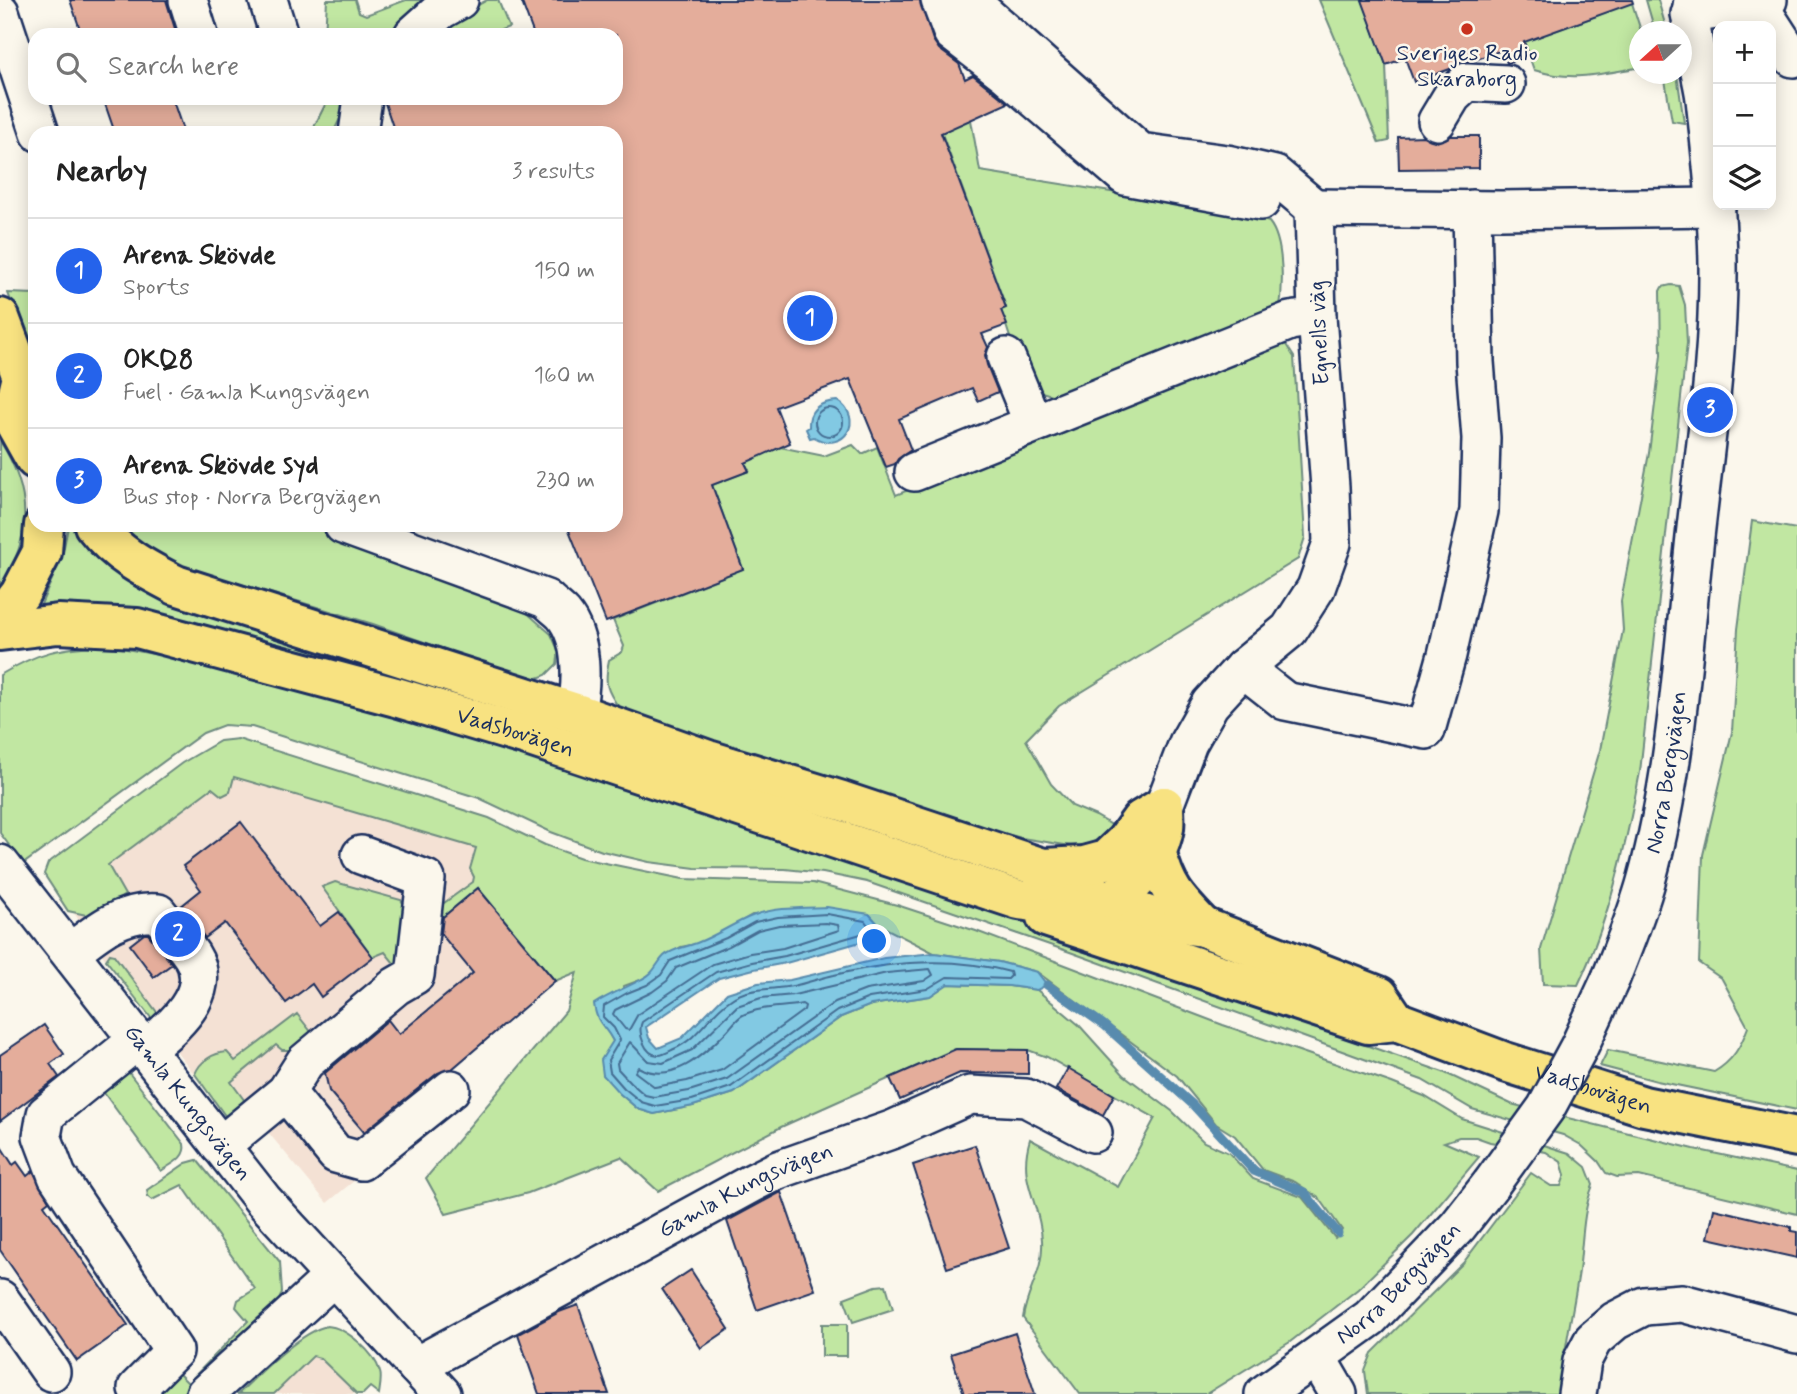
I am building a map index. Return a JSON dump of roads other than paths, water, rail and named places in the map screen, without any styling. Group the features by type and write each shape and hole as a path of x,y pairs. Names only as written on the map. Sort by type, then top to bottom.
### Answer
{"main road":[{"path":"0,318 22,377 6,413 28,447"},
{"path":"0,620 20,594 41,552 43,532"},
{"name":"Vadsbovägen","path":"101,532 121,553 176,585 576,713 708,760 855,805 1043,868 1060,882 1111,902 1166,922 1203,927 1379,996 1396,1021"},
{"name":"Vadsbovägen","path":"0,631 58,624 137,628 396,697 527,736 1019,900 1082,910 1111,902"},
{"path":"1111,902 1129,888 1156,851 1164,827 1164,806"},
{"name":"Vadsbovägen","path":"1043,868 1084,866 1105,860 1125,842 1141,820 1164,806"},
{"name":"Vadsbovägen","path":"1156,851 1163,878 1174,897 1203,927"},
{"name":"Vadsbovägen","path":"1019,900 1038,915 1368,1024 1396,1021 1505,1062 1644,1106 1797,1137"}],"street":[{"path":"188,0 197,28"},
{"path":"268,0 277,28"},
{"path":"420,28 441,10 459,0"},
{"path":"940,0 952,32 1002,77 1125,176 1261,201"},
{"path":"969,0 1140,152 1227,164 1275,175 1314,208 1713,207"},
{"path":"1686,5 1763,2 1793,58"},
{"name":"Norra Bergvägen","path":"1686,5 1704,98 1713,180"},
{"path":"4,34 28,100"},
{"path":"1437,121 1451,96 1467,82 1506,84"},
{"path":"30,105 37,126"},
{"path":"359,126 362,105"},
{"name":"Egnells väg","path":"1164,806 1188,743 1210,705 1243,668 1289,630 1316,588 1332,543 1317,317 1314,208"},
{"path":"1243,668 1285,701 1426,730 1447,655 1479,511 1481,438 1475,362 1472,209"},
{"name":"Norra Bergvägen","path":"1264,1394 1317,1358 1379,1309 1458,1226 1546,1108 1579,1047 1632,926 1647,878 1672,744 1714,369 1718,265 1716,210"},
{"path":"914,472 1290,321 1317,317"},
{"path":"1006,357 1033,423"},
{"path":"362,532 546,599 565,616 578,645 580,695 576,713"},
{"path":"220,1146 286,1092 305,1062 397,986 415,975 426,879 360,855"},
{"name":"Gamla Kungsvägen","path":"0,864 263,1200 442,1394"},
{"path":"71,952 108,923 142,912 158,913 193,957 200,976 195,997 170,1030 142,1044 46,1114 42,1136 57,1176 174,1350 129,1392"},
{"path":"286,1092 336,1153 361,1161 451,1089"},
{"name":"Gamla Kungsvägen","path":"416,1366 752,1182 778,1170 894,1129 970,1095 1027,1098 1093,1133"},
{"path":"205,1394 332,1277"},
{"path":"0,1299 51,1372"},
{"path":"1577,1394 1583,1361 1593,1340 1615,1321 1644,1306 1682,1303 1797,1334"},
{"path":"1317,1358 1338,1394"}],"water":[{"path":"837,401 846,408 850,416 848,432 834,441 810,438 806,429 813,411 820,405"},
{"path":"827,907 869,914 879,925 876,934 864,941 786,963 719,978 646,1027 649,1038 658,1048 682,1038 727,993 758,983 790,980 884,958 934,953 999,962 1037,972 1047,985 1037,990 1009,986 948,984 930,996 871,1005 841,1017 734,1093 693,1106 654,1114 638,1109 603,1075 601,1060 613,1041 599,1020 594,1004 646,977 668,953 695,944 752,916 780,909"}],"waterway":[{"path":"1047,985 1104,1025 1192,1104 1254,1171 1304,1192 1338,1233"}],"place":[{"name":"Sveriges Radio Skaraborg","path":"1467,29"},
{"name":"Arena Skövde","path":"810,318"},
{"name":"Arena Skövde syd","path":"1710,410"},
{"name":"OKQ8","path":"178,934"}]}
